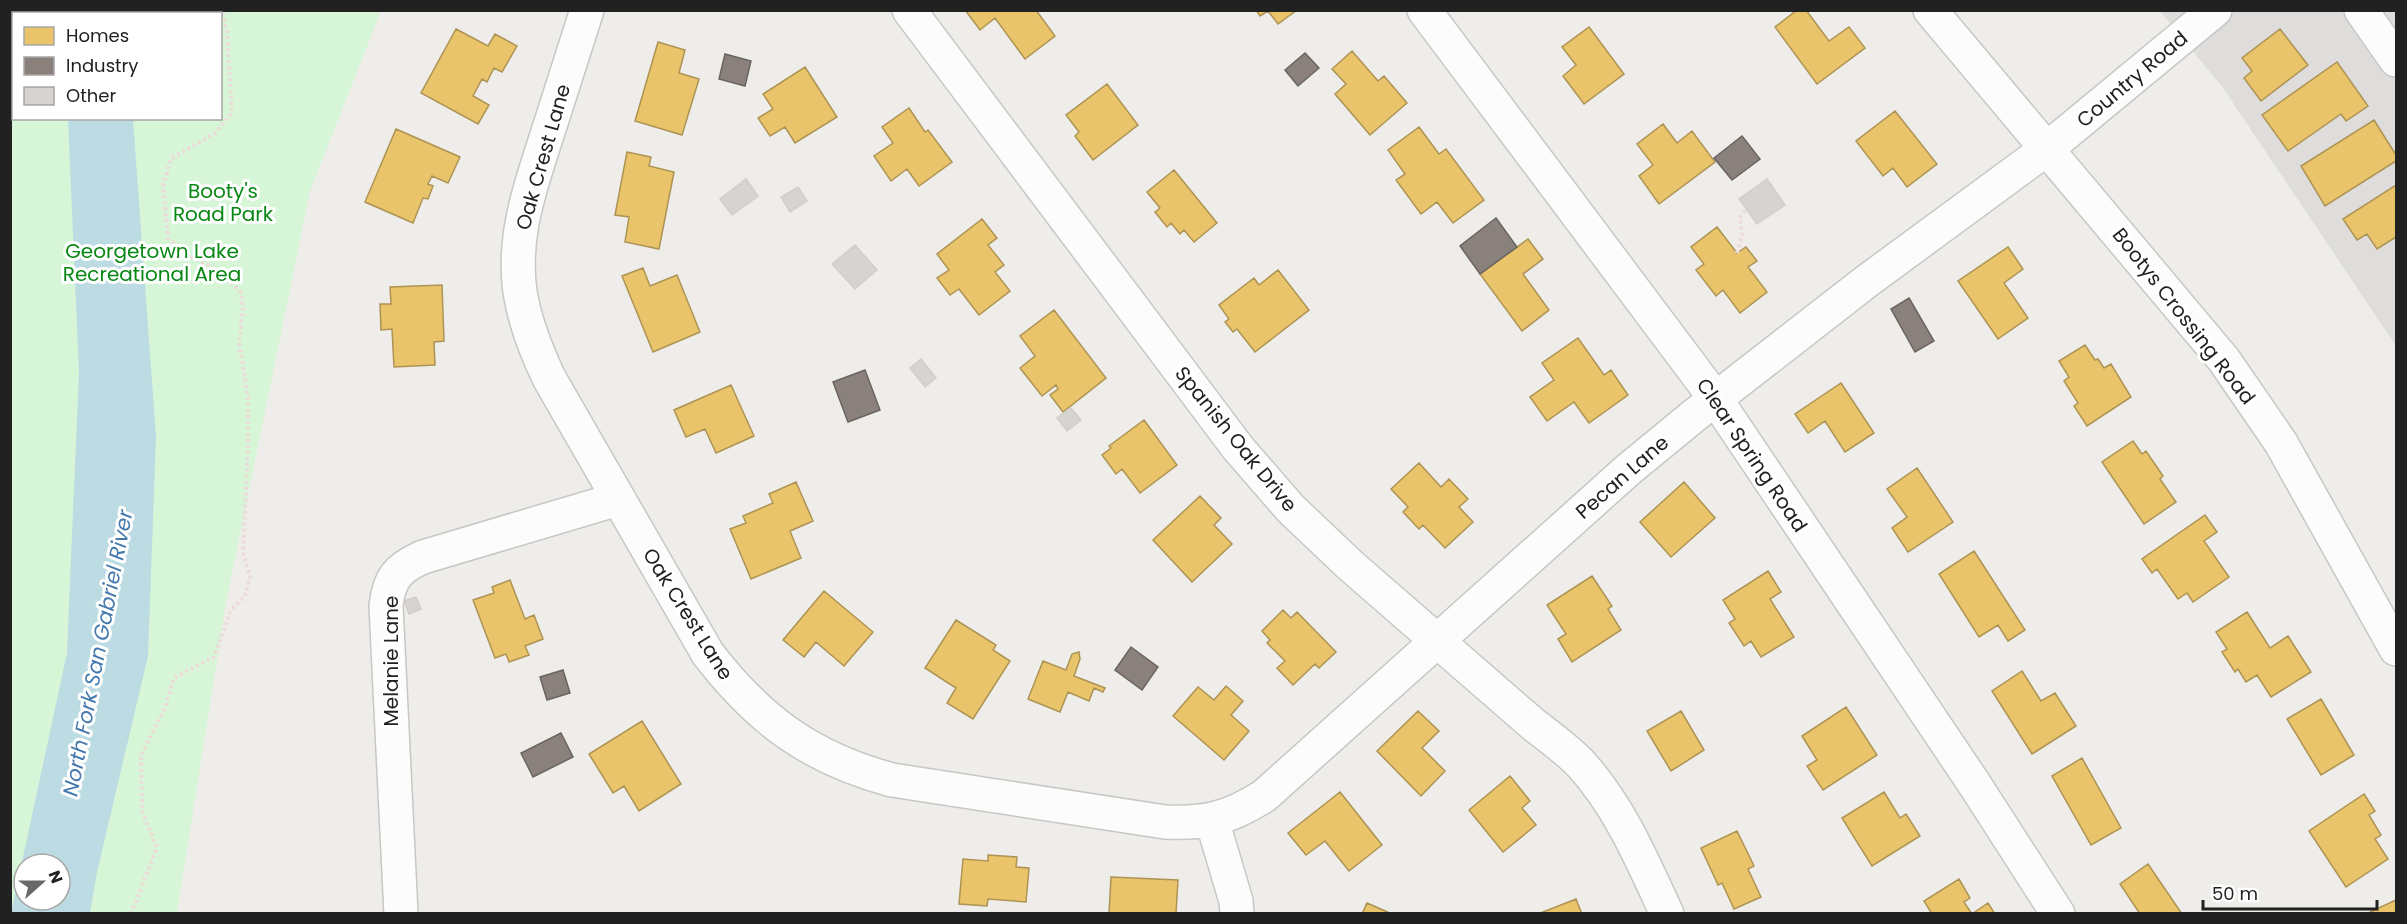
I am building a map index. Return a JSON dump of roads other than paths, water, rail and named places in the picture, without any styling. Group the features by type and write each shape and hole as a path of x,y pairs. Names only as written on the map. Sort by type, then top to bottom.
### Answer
{"street":[{"name":"Oak Crest Lane","path":"587,10 527,198 519,253 520,290 533,344 549,378 708,654 733,686 796,740 833,760 892,780 1165,822 1191,823 1212,820"},
{"name":"Spanish Oak Drive","path":"909,10 1238,448 1291,509 1350,564 1534,725 1565,749 1605,793 1635,844 1667,914"},
{"name":"Clear Spring Road","path":"1424,10 1715,398 2058,914"},
{"name":"Bootys Crossing Road","path":"1930,10 2224,360 2281,443 2397,649"},
{"name":"Country Road","path":"2048,148 2215,10"},
{"path":"2361,10 2397,60"},
{"name":"Pecan Lane","path":"1212,820 1242,810 1264,796 1629,469 1715,398 1867,281 2048,148"},
{"name":"Melanie Lane","path":"401,914 386,606 390,588 397,573 405,565 423,557 618,499"},
{"path":"1212,820 1236,901 1237,914"}],"water":[{"name":"North Fork San Gabriel River","path":"68,120 133,120 156,437 148,656 97,872 90,913 11,913 12,908 12,912 72,912 72,852 24,852 67,653 79,372"}],"park label":[{"name":"Booty's Road Park","path":"223,202"},
{"name":"Georgetown Lake Recreational Area","path":"152,262"}]}
